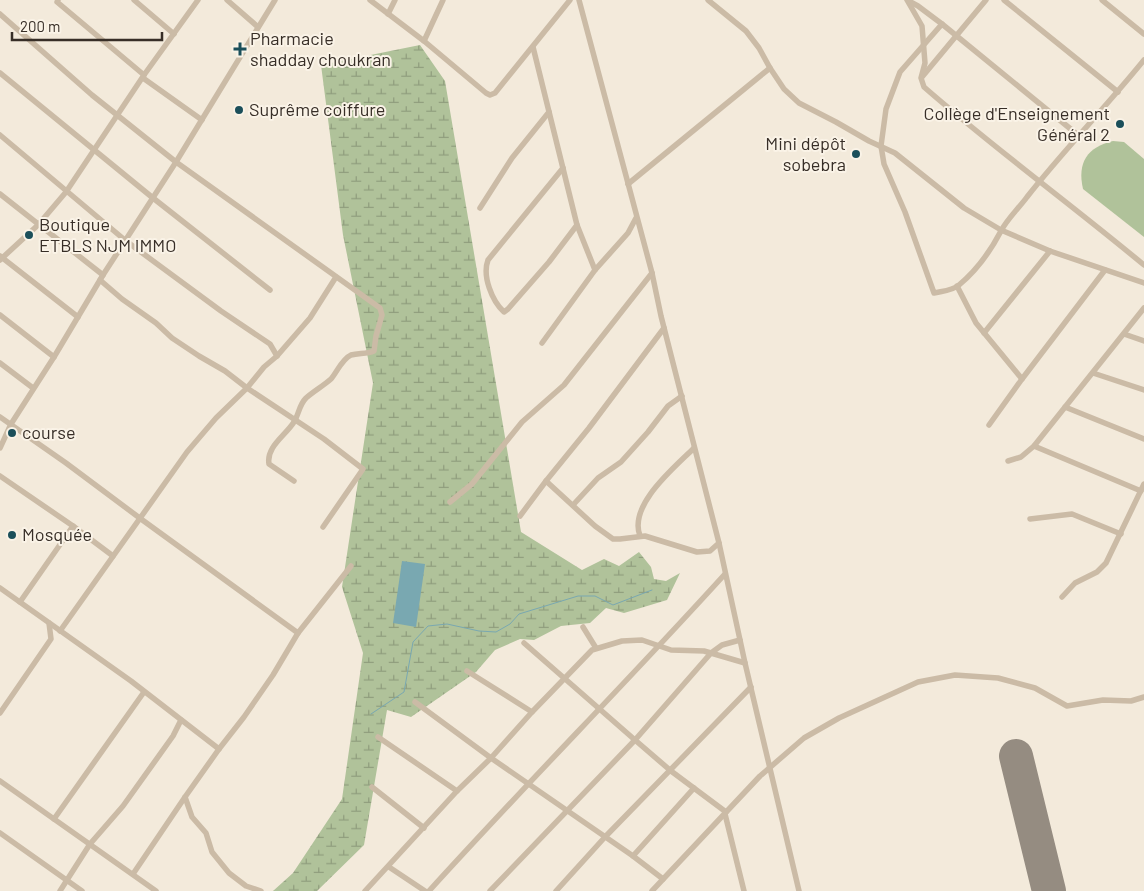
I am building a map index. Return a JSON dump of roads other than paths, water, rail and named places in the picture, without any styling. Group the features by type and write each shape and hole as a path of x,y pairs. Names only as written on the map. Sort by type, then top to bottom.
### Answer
{"street":[{"path":"58,0 57,2 143,76 202,120"},
{"path":"134,0 174,34"},
{"path":"78,317 1,258 38,225 66,192 143,76 198,0"},
{"path":"227,0 258,27"},
{"path":"0,448 10,424 54,356 101,277 176,162 275,0"},
{"path":"370,0 490,95 495,93 570,0"},
{"path":"388,14 395,0"},
{"path":"424,41 443,0"},
{"path":"579,0 652,273 664,328 719,543 769,768 799,891"},
{"path":"708,0 746,31 759,48 784,89 799,104 895,153 964,208 1001,230 1050,251 1144,282"},
{"path":"921,78 986,0"},
{"path":"1004,0 1118,92"},
{"path":"1102,0 1144,34"},
{"path":"908,1 942,24 1078,135"},
{"path":"908,1 920,20 924,44 925,63 921,78 924,87 987,141 1144,265"},
{"path":"0,14 92,95 176,162 380,308 382,315 374,351 351,356 345,360 331,378 300,406 295,420 286,433 278,440 268,457 269,464 294,481"},
{"path":"942,24 903,67 886,109 881,146 888,174 905,212 934,293 948,291 958,286 967,278 993,246 1001,230 1040,181 1144,60"},
{"path":"533,47 577,225 595,270"},
{"path":"628,184 770,68"},
{"path":"0,73 93,150 270,290"},
{"path":"480,208 512,158 549,112"},
{"path":"0,135 126,241 270,344 277,356"},
{"path":"563,168 488,260 486,266 489,285 496,303 504,312 549,262 577,225"},
{"path":"0,194 101,277 122,299 156,322 172,338 225,371 247,388 324,438 363,469 323,526"},
{"path":"542,343 595,270 618,246 636,218"},
{"path":"984,333 1050,251"},
{"path":"989,425 1105,270"},
{"path":"450,502 472,484 522,422 564,385 652,273"},
{"path":"60,631 141,520 158,491 187,452 216,418 247,388 264,366 277,356 310,318 336,277"},
{"path":"958,286 970,313 1022,379"},
{"path":"1008,462 1021,457 1034,446 1144,308"},
{"path":"0,315 54,356"},
{"path":"520,516 595,421 664,328"},
{"path":"1124,334 1144,341"},
{"path":"0,363 33,388"},
{"path":"1093,373 1144,390"},
{"path":"572,505 598,478 621,462 668,406 682,396"},
{"path":"1065,407 1144,439"},
{"path":"0,416 298,633"},
{"path":"1034,446 1141,491"},
{"path":"640,536 638,522 642,506 694,448"},
{"path":"0,476 74,526 113,556"},
{"path":"546,481 607,536 620,539 640,536 656,538 697,552 710,551 719,543"},
{"path":"1062,597 1075,583 1102,568 1106,563 1144,484"},
{"path":"1030,519 1072,514 1121,534"},
{"path":"20,602 74,526"},
{"path":"133,874 184,797 268,682 298,633 351,566"},
{"path":"389,867 427,891 725,574"},
{"path":"0,588 144,692 219,749"},
{"path":"0,713 51,639 48,623"},
{"path":"583,627 596,648"},
{"path":"366,891 457,791 491,758 564,678 596,648 633,640 648,641 676,651 698,650 745,662"},
{"path":"490,891 634,740 711,653 722,646 740,640"},
{"path":"524,643 634,740 725,813 744,891"},
{"path":"467,671 532,712"},
{"path":"652,891 769,768 797,743 817,729 918,682 955,675 998,678 1035,688 1067,706 1111,700 1131,701 1144,696"},
{"path":"556,891 605,837 751,688"},
{"path":"54,819 144,692"},
{"path":"416,702 528,785 567,810 663,879"},
{"path":"60,891 90,844 123,806 173,736 181,720"},
{"path":"378,737 457,791"},
{"path":"0,781 156,891"},
{"path":"372,786 424,828"},
{"path":"633,856 694,788"},
{"path":"184,797 192,817 206,833 212,852 223,866 246,886 261,891"},
{"path":"0,833 82,891"}],"water":[{"path":"402,561 425,564 416,627 393,623"}],"waterway":[{"path":"371,714 404,692 413,642 428,626 447,624 479,631 496,632 510,624 519,614 578,596 595,596 613,605 652,590"}],"place":[{"name":"Pharmacie shadday choukran","path":"240,49"},
{"name":"Suprême coiffure","path":"239,110"},
{"name":"Collège d'Enseignement Général 2","path":"1120,124"},
{"name":"Mini dépôt sobebra","path":"856,154"},
{"name":"Boutique ETBLS NJM IMMO","path":"29,235"},
{"name":"course","path":"12,433"},
{"name":"Mosquée","path":"12,535"}]}
